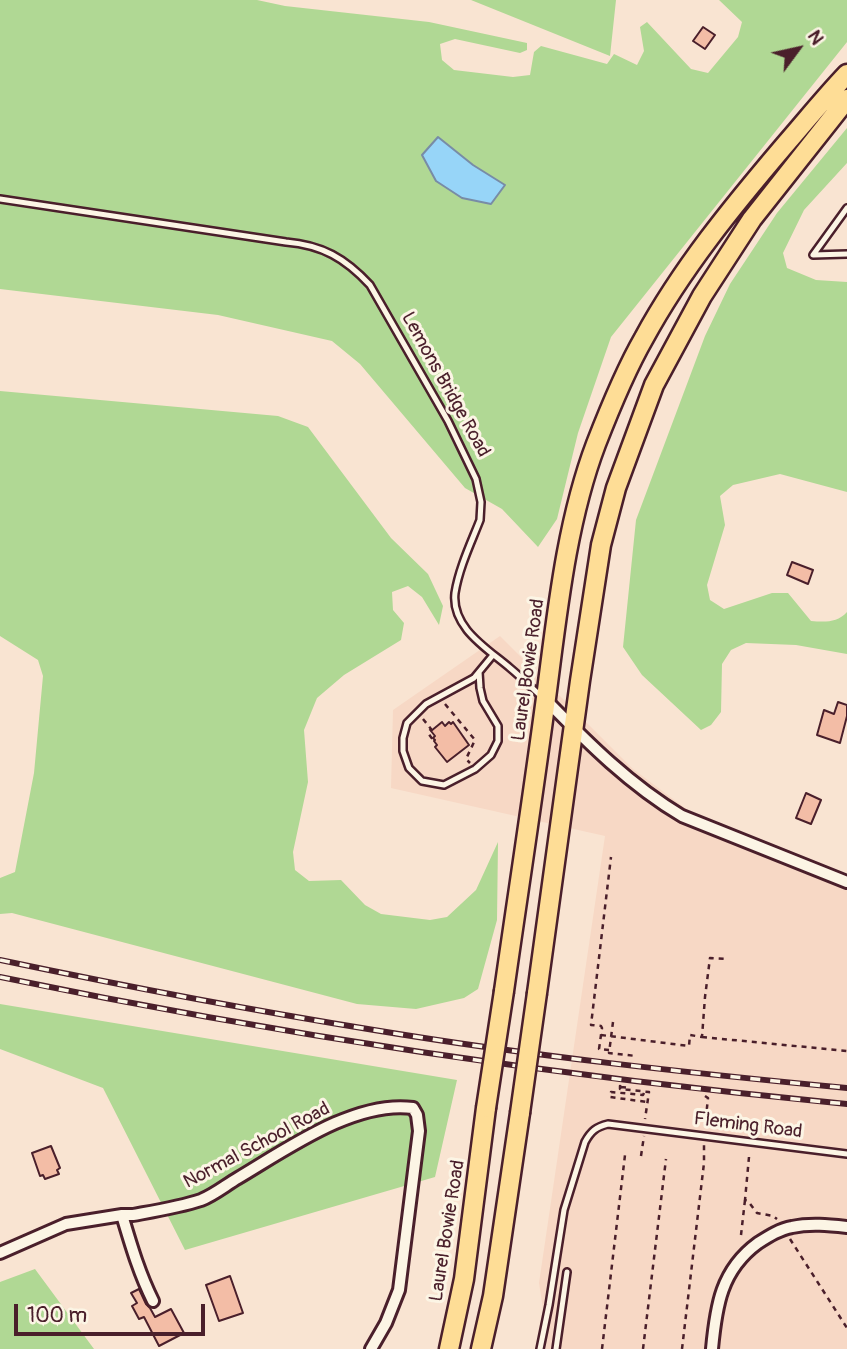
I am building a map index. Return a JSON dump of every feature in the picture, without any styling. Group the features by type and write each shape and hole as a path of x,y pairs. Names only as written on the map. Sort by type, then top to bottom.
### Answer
{"main road":[{"name":"Laurel Bowie Road","path":"449,1349 464,1279 559,600 579,503 595,446 638,350 679,280 752,183 847,74"},
{"path":"481,1349 497,1273 601,545 617,488 654,385 702,296 752,219 847,99"}],"street":[{"name":"Lemons Bridge Road","path":"545,700 616,769 646,793 682,816 847,882"},
{"name":"Normal School Road","path":"0,1253 66,1224 152,1212 202,1199 329,1126 386,1107 413,1108 417,1115 419,1131 399,1290 386,1323 371,1349"},
{"path":"122,1215 138,1269 153,1301"},
{"path":"712,1349 718,1302 725,1282 749,1250 784,1229 807,1225 847,1227"}],"lane":[{"name":"Lemons Bridge Road","path":"0,199 306,244 342,260 359,274 369,285 442,410 480,491 480,520 455,594 460,616 473,639 545,700"},
{"path":"847,208 813,255 847,254"},
{"path":"479,672 484,701 498,726 498,740 491,755 475,769 444,785 422,780 409,768 403,751 407,723 417,711 438,696 474,678 479,672 493,656"},
{"name":"Fleming Road","path":"540,1349 564,1210 585,1142 596,1127 608,1124 847,1154"},
{"path":"555,1349 567,1272"}],"path":[{"path":"438,696 474,740 466,759 475,769"},
{"path":"417,711 431,729 428,733 433,740"},
{"path":"611,857 591,1025 603,1028 599,1049 635,1056"},
{"path":"702,1037 710,958 727,959"},
{"path":"609,1050 613,1022"},
{"path":"601,1035 689,1046 690,1035 847,1051"},
{"path":"631,1088 620,1086 620,1089 649,1092 648,1099 610,1097 611,1092 643,1096 644,1092"},
{"path":"602,1349 625,1155"},
{"path":"741,1235 749,1157"},
{"path":"643,1349 666,1159"},
{"path":"682,1349 704,1163"},
{"path":"745,1200 757,1213 777,1218 847,1328"}],"shaded area":[{"path":"500,636 633,769 693,814 847,876 847,1349 545,1349 547,1335 539,1283 605,836 391,788 393,710"}],"green space":[{"path":"0,0 257,0 285,6 429,22 527,43 527,50 520,53 455,39 440,44 442,60 454,70 513,77 530,75 534,52 541,46 607,64 614,54 637,65 644,51 640,27 647,22 691,69 708,73 738,37 742,22 719,0 847,0 847,42 611,337 578,433 557,519 538,547 502,509 465,488 360,364 332,341 218,315 0,289"},
{"path":"471,0 616,0 610,56"},
{"path":"847,128 847,163 804,210 783,253 787,268 816,280 847,282 847,492 780,474 733,485 720,496 725,525 707,585 710,600 724,609 772,593 788,593 811,621 835,620 847,612 847,654 796,645 746,643 731,650 722,664 721,712 711,725 701,730 642,675 623,647 636,520 705,336 730,284 777,213"},
{"path":"0,391 278,416 308,427 391,538 428,574 443,606 439,625 422,597 408,586 392,592 393,610 404,623 401,640 344,675 317,698 304,730 308,782 293,852 295,870 309,881 341,880 365,905 381,914 430,920 447,917 476,890 498,842 497,920 478,989 464,998 416,1009 357,1004 12,913 0,914 0,878 15,872 34,773 43,676 38,660 0,636"},
{"path":"0,1004 457,1080 435,1177 185,1250 103,1088 0,1049"},
{"path":"35,1269 94,1349 0,1349 0,1282"}],"water":[{"path":"438,137 473,165 505,185 491,204 462,198 436,181 422,155"}],"building":[{"path":"703,27 715,35 705,49 693,41"},
{"path":"792,562 813,570 808,584 787,575"},
{"path":"838,702 847,705 840,743 817,735 824,710 834,714"},
{"path":"442,722 445,726 453,722 469,745 447,762 435,747 435,736 431,731"},
{"path":"806,793 821,800 811,824 796,818"},
{"path":"51,1146 60,1168 57,1170 59,1174 45,1179 43,1175 40,1176 32,1153"},
{"path":"230,1276 243,1313 219,1321 206,1285"},
{"path":"139,1289 155,1317 171,1309 184,1333 159,1346 144,1317 139,1319 132,1306 137,1303 131,1293"}],"railway":[{"path":"0,960 233,1006 492,1048 847,1088"},
{"path":"0,977 210,1018 422,1052 634,1081 847,1104"}]}
